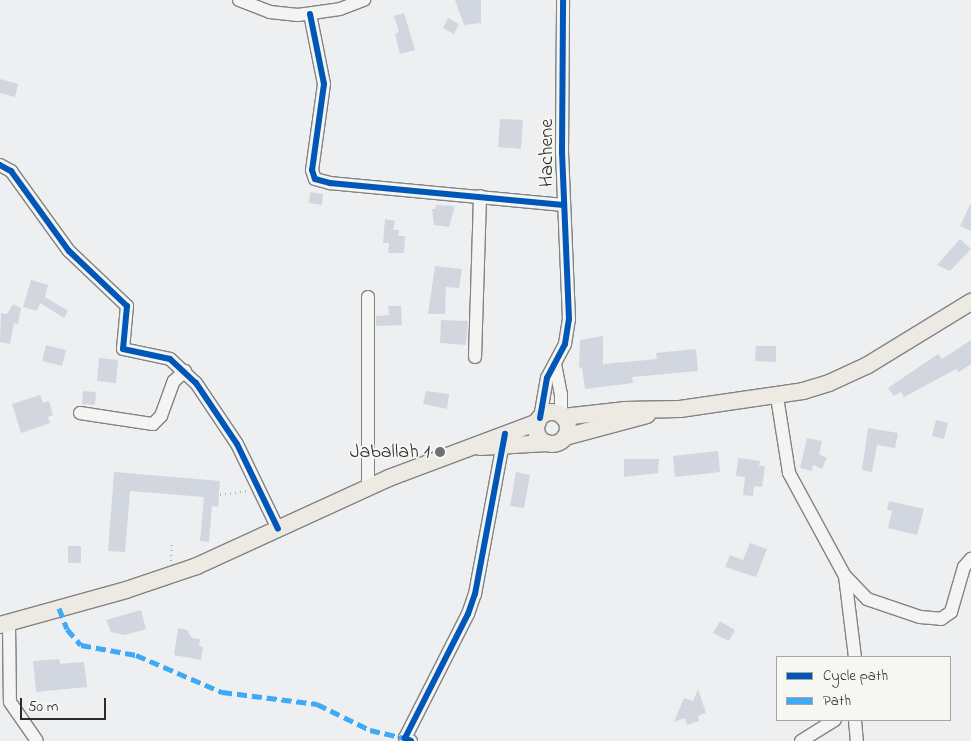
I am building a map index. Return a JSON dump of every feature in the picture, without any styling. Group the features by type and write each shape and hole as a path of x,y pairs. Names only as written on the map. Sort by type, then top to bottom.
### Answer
{"main road":[{"path":"504,441 550,413 562,417 624,410 661,410 777,397 829,383 868,365 971,302"},
{"path":"4,624 171,575 368,488 476,447 504,441 557,443 565,437 661,410"},
{"path":"562,417 568,431 565,437"},
{"path":"539,420 538,437 547,443"}],"street":[{"path":"239,0 270,12 310,14 340,4 364,0"},
{"name":"Hachene","path":"539,420 547,378 565,344 569,319 563,205 563,0"},
{"path":"310,14 324,84 312,170 315,179 330,183 563,205"},
{"path":"0,165 11,172 69,251 127,306 123,349 170,358 185,372 228,429 278,529"},
{"path":"475,357 480,196"},
{"path":"368,297 368,488"},
{"path":"556,364 561,394 562,417"},
{"path":"80,413 154,424 161,416 174,381 185,372"},
{"path":"777,397 789,474 845,576 867,599 920,617 941,618 951,612 964,567 971,558"},
{"path":"411,741 405,738 468,614 475,594 504,441"},
{"path":"845,576 855,656"},
{"path":"4,624 10,702 37,741"},
{"path":"801,741 833,721"},
{"path":"855,721 857,741"}],"path":[{"path":"220,495 260,490"},
{"path":"171,575 172,541"}],"building":[{"path":"455,0 481,0 481,23 464,25"},
{"path":"404,13 415,50 400,54 395,34 399,32 394,16"},
{"path":"448,18 459,24 454,34 443,28"},
{"path":"0,79 18,84 15,97 0,93"},
{"path":"500,119 523,120 521,149 498,147"},
{"path":"310,192 323,194 322,205 309,203"},
{"path":"971,203 971,231 960,226"},
{"path":"436,205 455,206 449,227 434,225 432,209 435,209"},
{"path":"385,219 395,221 393,230 399,230 398,236 405,236 404,253 388,253 389,243 383,243"},
{"path":"960,239 971,249 950,271 937,265"},
{"path":"435,266 462,269 459,288 446,287 445,314 428,314"},
{"path":"31,280 48,285 45,297 68,311 64,318 40,303 37,311 23,307"},
{"path":"13,304 21,308 18,324 14,323 10,344 0,342 1,313 7,314"},
{"path":"388,306 401,306 402,325 376,326 376,316 389,315"},
{"path":"441,320 468,321 466,345 440,343"},
{"path":"603,336 603,364 657,359 656,353 696,349 698,371 632,377 633,383 585,389 582,367 579,368 580,340"},
{"path":"971,340 971,364 959,372 956,369 904,397 901,392 894,396 888,388 938,354 942,359"},
{"path":"46,345 66,350 62,366 42,361"},
{"path":"756,346 776,346 776,362 755,361"},
{"path":"99,358 118,360 116,383 97,381"},
{"path":"83,391 96,392 95,405 82,404"},
{"path":"426,391 449,394 447,409 423,404"},
{"path":"40,395 43,403 49,401 53,415 48,417 50,423 21,433 12,404"},
{"path":"936,420 948,423 944,439 932,436"},
{"path":"868,428 898,433 895,448 877,445 872,472 862,470"},
{"path":"807,438 822,441 819,454 827,458 822,469 813,465 812,471 800,468"},
{"path":"718,451 720,472 675,477 673,456"},
{"path":"738,458 760,461 759,466 765,466 762,487 754,486 753,496 743,495 745,477 736,476"},
{"path":"624,459 659,459 658,473 624,477"},
{"path":"114,472 220,481 218,507 212,506 209,542 200,541 204,497 130,491 125,552 108,551"},
{"path":"516,472 530,475 524,508 510,506"},
{"path":"889,501 924,509 917,535 888,528 892,511 887,510"},
{"path":"750,543 767,549 756,577 725,567 730,555 743,560"},
{"path":"68,546 81,546 81,563 68,563"},
{"path":"141,610 146,629 125,635 111,632 106,620"},
{"path":"720,621 735,630 729,641 713,633"},
{"path":"178,628 187,630 192,638 200,639 199,646 203,647 201,660 174,655"},
{"path":"59,659 60,664 84,662 87,687 36,692 33,661"},
{"path":"698,689 706,713 698,716 699,721 687,725 685,718 674,722 684,698 693,701"}],"marked path":[{"path":"59,608 67,629 81,645 136,655 222,692 317,704 370,730 405,738 404,741"}],"cycle path":[{"path":"540,418 547,378 565,344 569,319 562,153 563,0"},
{"path":"310,14 324,84 312,170 315,179 330,183 563,205"},
{"path":"0,165 11,171 69,251 127,306 123,349 170,359 196,383 237,444 278,529"},
{"path":"411,741 405,738 468,614 475,594 505,434"}],"place":[{"name":"Jaballah 1","path":"440,452"}]}
